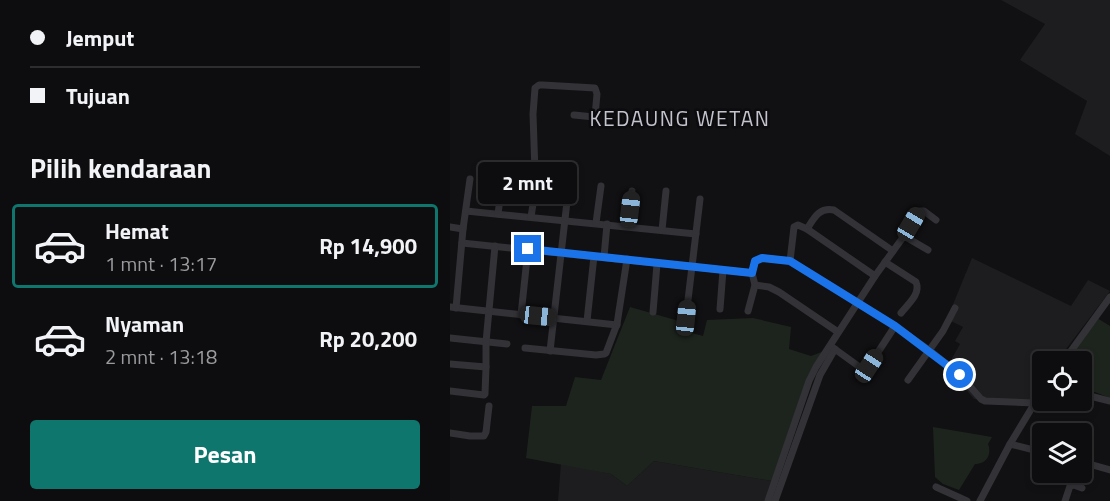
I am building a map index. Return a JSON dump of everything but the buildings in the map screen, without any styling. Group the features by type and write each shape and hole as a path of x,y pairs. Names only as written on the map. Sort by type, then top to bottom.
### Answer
{"street":[{"path":"498,214 502,176 530,177 535,172 533,114 535,88 543,85 595,88 597,94 595,116 574,115"},
{"path":"470,179 453,308 617,325"},
{"path":"550,351 569,184"},
{"path":"531,218 536,185"},
{"path":"596,223 601,186"},
{"path":"628,226 632,191"},
{"path":"662,230 666,191"},
{"path":"686,318 700,199"},
{"path":"807,229 817,213 822,210 834,210 893,251"},
{"path":"466,211 696,234"},
{"path":"775,501 819,375 838,332 918,213 924,211 936,220"},
{"path":"604,257 608,224"},
{"path":"790,261 794,227 798,225 875,276"},
{"path":"450,227 463,229"},
{"path":"904,236 928,250"},
{"path":"462,243 752,273"},
{"path":"450,391 484,395 486,342 495,246"},
{"path":"522,315 528,249"},
{"path":"587,321 594,256"},
{"path":"748,311 755,285 752,273 755,261 762,258 790,261 895,326 960,375 984,401 1032,403"},
{"path":"525,348 596,355 606,353 617,325 627,259"},
{"path":"885,262 916,282 917,285 917,292 901,313"},
{"path":"652,312 657,264"},
{"path":"720,309 723,270"},
{"path":"755,285 779,291 838,332"},
{"path":"1071,351 1110,297"},
{"path":"908,380 943,332 955,308"},
{"path":"833,347 861,368 865,368 869,366 895,326"},
{"path":"450,338 507,344"},
{"path":"768,501 809,381 816,367 833,347"},
{"path":"450,364 486,367"},
{"path":"1092,396 1110,401"},
{"path":"450,433 484,436 489,406"},
{"path":"980,501 1032,406"},
{"path":"1010,444 1032,449"},
{"path":"1092,465 1110,470"},
{"path":"1065,501 1070,486 1082,488"},
{"path":"936,488 967,501"}],"shaded area":[{"path":"1001,0 1110,0 1110,156 1075,134 1087,101 1020,60 1045,24"},
{"path":"972,258 1071,306 1088,280 1110,291 1065,351 1032,351 1031,405 974,399 947,367 960,344 955,341 963,327 947,319"},
{"path":"630,307 679,321 681,330 703,336 707,320 753,318 791,327 789,349 811,356 832,348 815,373 778,482 654,461 627,486 611,474 526,458 532,406 566,406 575,377 601,380"},
{"path":"1097,318 1110,326 1110,398 1092,391 1092,351 1074,351"},
{"path":"933,427 992,437 988,444 988,458 975,464 959,490 943,484 935,477"},
{"path":"654,461 778,482 772,501 558,501 561,463 611,474 627,486"}],"district":[{"name":"KEDAUNG WETAN","path":"680,119"}],"route":[{"path":"528,249 752,273 755,261 762,258 790,261 895,326 960,375"}]}
